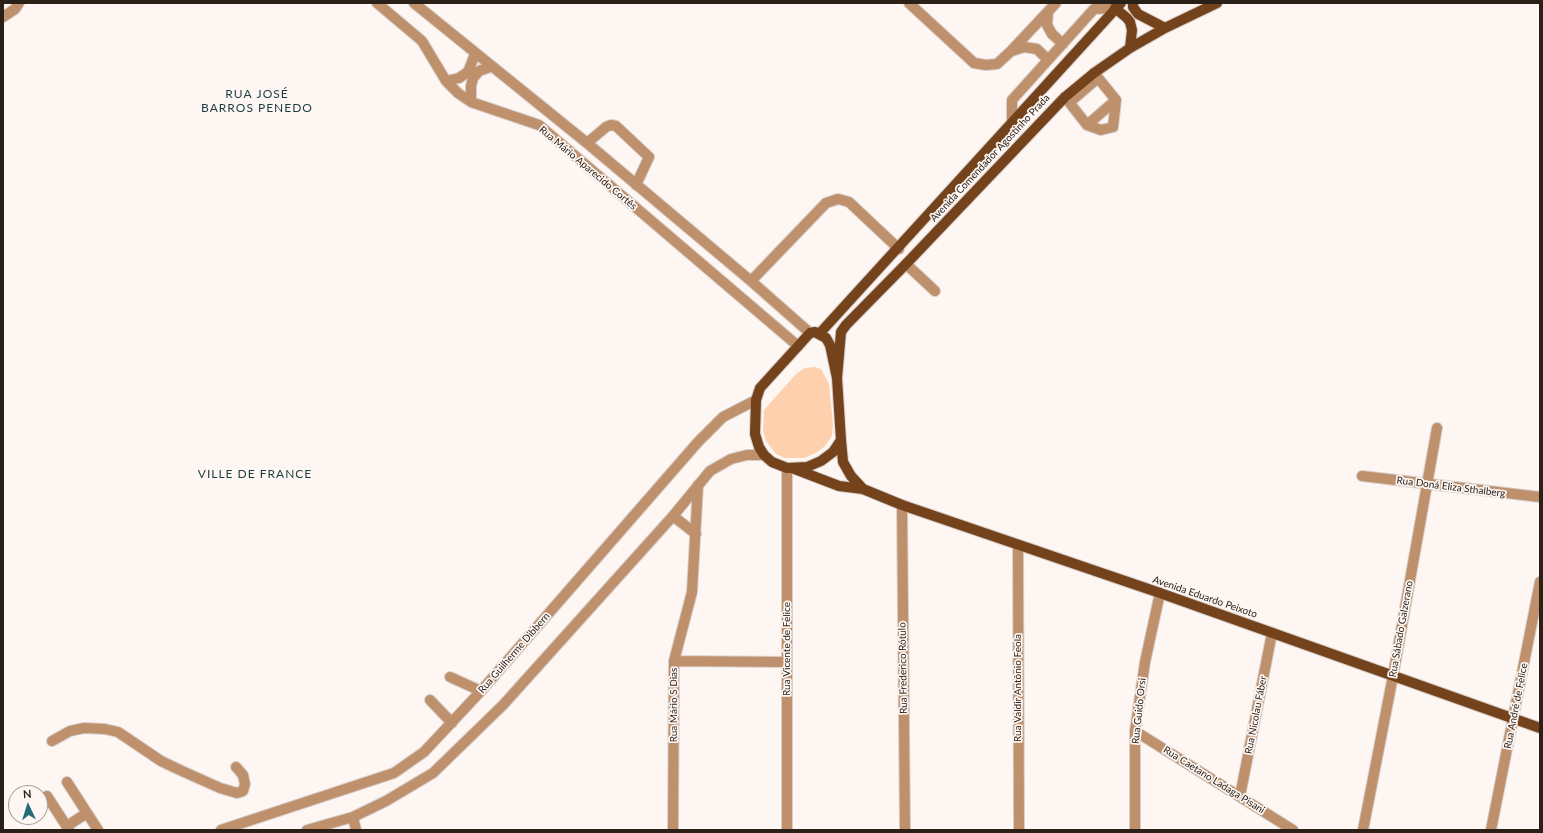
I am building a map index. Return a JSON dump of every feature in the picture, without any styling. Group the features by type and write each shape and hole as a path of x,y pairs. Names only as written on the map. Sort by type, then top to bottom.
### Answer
{"main road":[{"path":"1132,3 1138,14 1165,28"},
{"name":"Avenida Comendador Agostinho Prada","path":"837,378 841,332 846,325 1067,100 1130,48 1165,28 1217,3"},
{"path":"1118,6 1130,22 1132,30 1130,48"},
{"name":"Avenida Comendador Agostinho Prada","path":"820,333 899,249 1118,6"},
{"path":"764,456 755,434 756,400 760,388 810,333 820,333 826,338 830,345 837,378"},
{"name":"Avenida Eduardo Peixoto","path":"837,378 843,462 851,476 863,489"},
{"path":"789,468 807,467 821,461 833,452 841,440"},
{"name":"Avenida Eduardo Peixoto","path":"764,456 772,462 839,486 863,489 902,505 1018,546 1160,593 1540,728"}],"street":[{"path":"3,16 15,9 20,3"},
{"name":"Rua Mário Aparecido Cortês","path":"377,3 422,41 446,81 458,93 471,102 539,125 798,346"},
{"name":"Rua Mário Aparecido Cortês","path":"414,3 490,67 587,143 751,281 810,333"},
{"path":"910,3 974,63 986,65 997,64 1056,3"},
{"path":"1012,123 1012,100 1094,9 1118,6"},
{"path":"1048,12 1047,25 1052,34 1063,44"},
{"path":"1010,52 1018,48 1037,49 1048,60"},
{"path":"446,81 459,78 468,72 475,54"},
{"path":"471,102 471,86 473,78 479,71 490,67"},
{"path":"1067,100 1087,125 1101,130 1113,127 1116,100 1096,76"},
{"path":"1087,125 1116,100"},
{"path":"587,143 606,127 611,125 616,126 649,157 636,185"},
{"path":"751,281 826,203 838,199 849,202 899,249"},
{"path":"906,264 935,291"},
{"name":"Rua Guilherme Dibbern","path":"221,830 394,772 424,752 481,691 698,442 723,417 756,400"},
{"name":"Rua Sábado Galzerano","path":"1363,830 1393,676 1437,428"},
{"path":"307,830 352,817 386,800 433,773 503,705 673,516 710,471 731,459 747,456 764,456"},
{"name":"Rua Vicente de Felice","path":"787,830 789,468"},
{"name":"Rua Doná Eliza Sthalberg","path":"1362,476 1540,498"},
{"name":"Rua Mário S Dias","path":"673,830 674,661 692,592 698,486"},
{"name":"Rua Frederico Rótulo","path":"902,505 905,830"},
{"path":"673,516 696,534"},
{"name":"Rua Valdir Antônio Feola","path":"1018,546 1019,830"},
{"name":"Rua André de Felice","path":"1491,830 1540,582"},
{"name":"Rua Guido Orsi","path":"1135,830 1135,731 1145,662 1160,593"},
{"name":"Rua Nicolau Fáber","path":"1240,796 1272,633"},
{"path":"674,661 787,662"},
{"path":"450,677 481,691"},
{"path":"430,700 452,723"},
{"path":"52,741 70,731 84,728 111,730 132,740 161,761 220,788 237,793 243,791 246,784 243,775 236,766"},
{"name":"Rua Caetano Ladaga Pisani","path":"1135,731 1293,830"},
{"path":"67,782 98,830"},
{"path":"48,799 68,828 87,813"},
{"path":"352,817 356,830"}],"shaded area":[{"path":"815,367 821,369 829,384 833,425 832,436 825,446 816,453 804,458 785,458 776,454 766,441 763,431 764,410 796,374 805,368"}],"district":[{"name":"RUA JOSÉ BARROS PENEDO","path":"257,101"},
{"name":"VILLE DE FRANCE","path":"255,474"}]}
